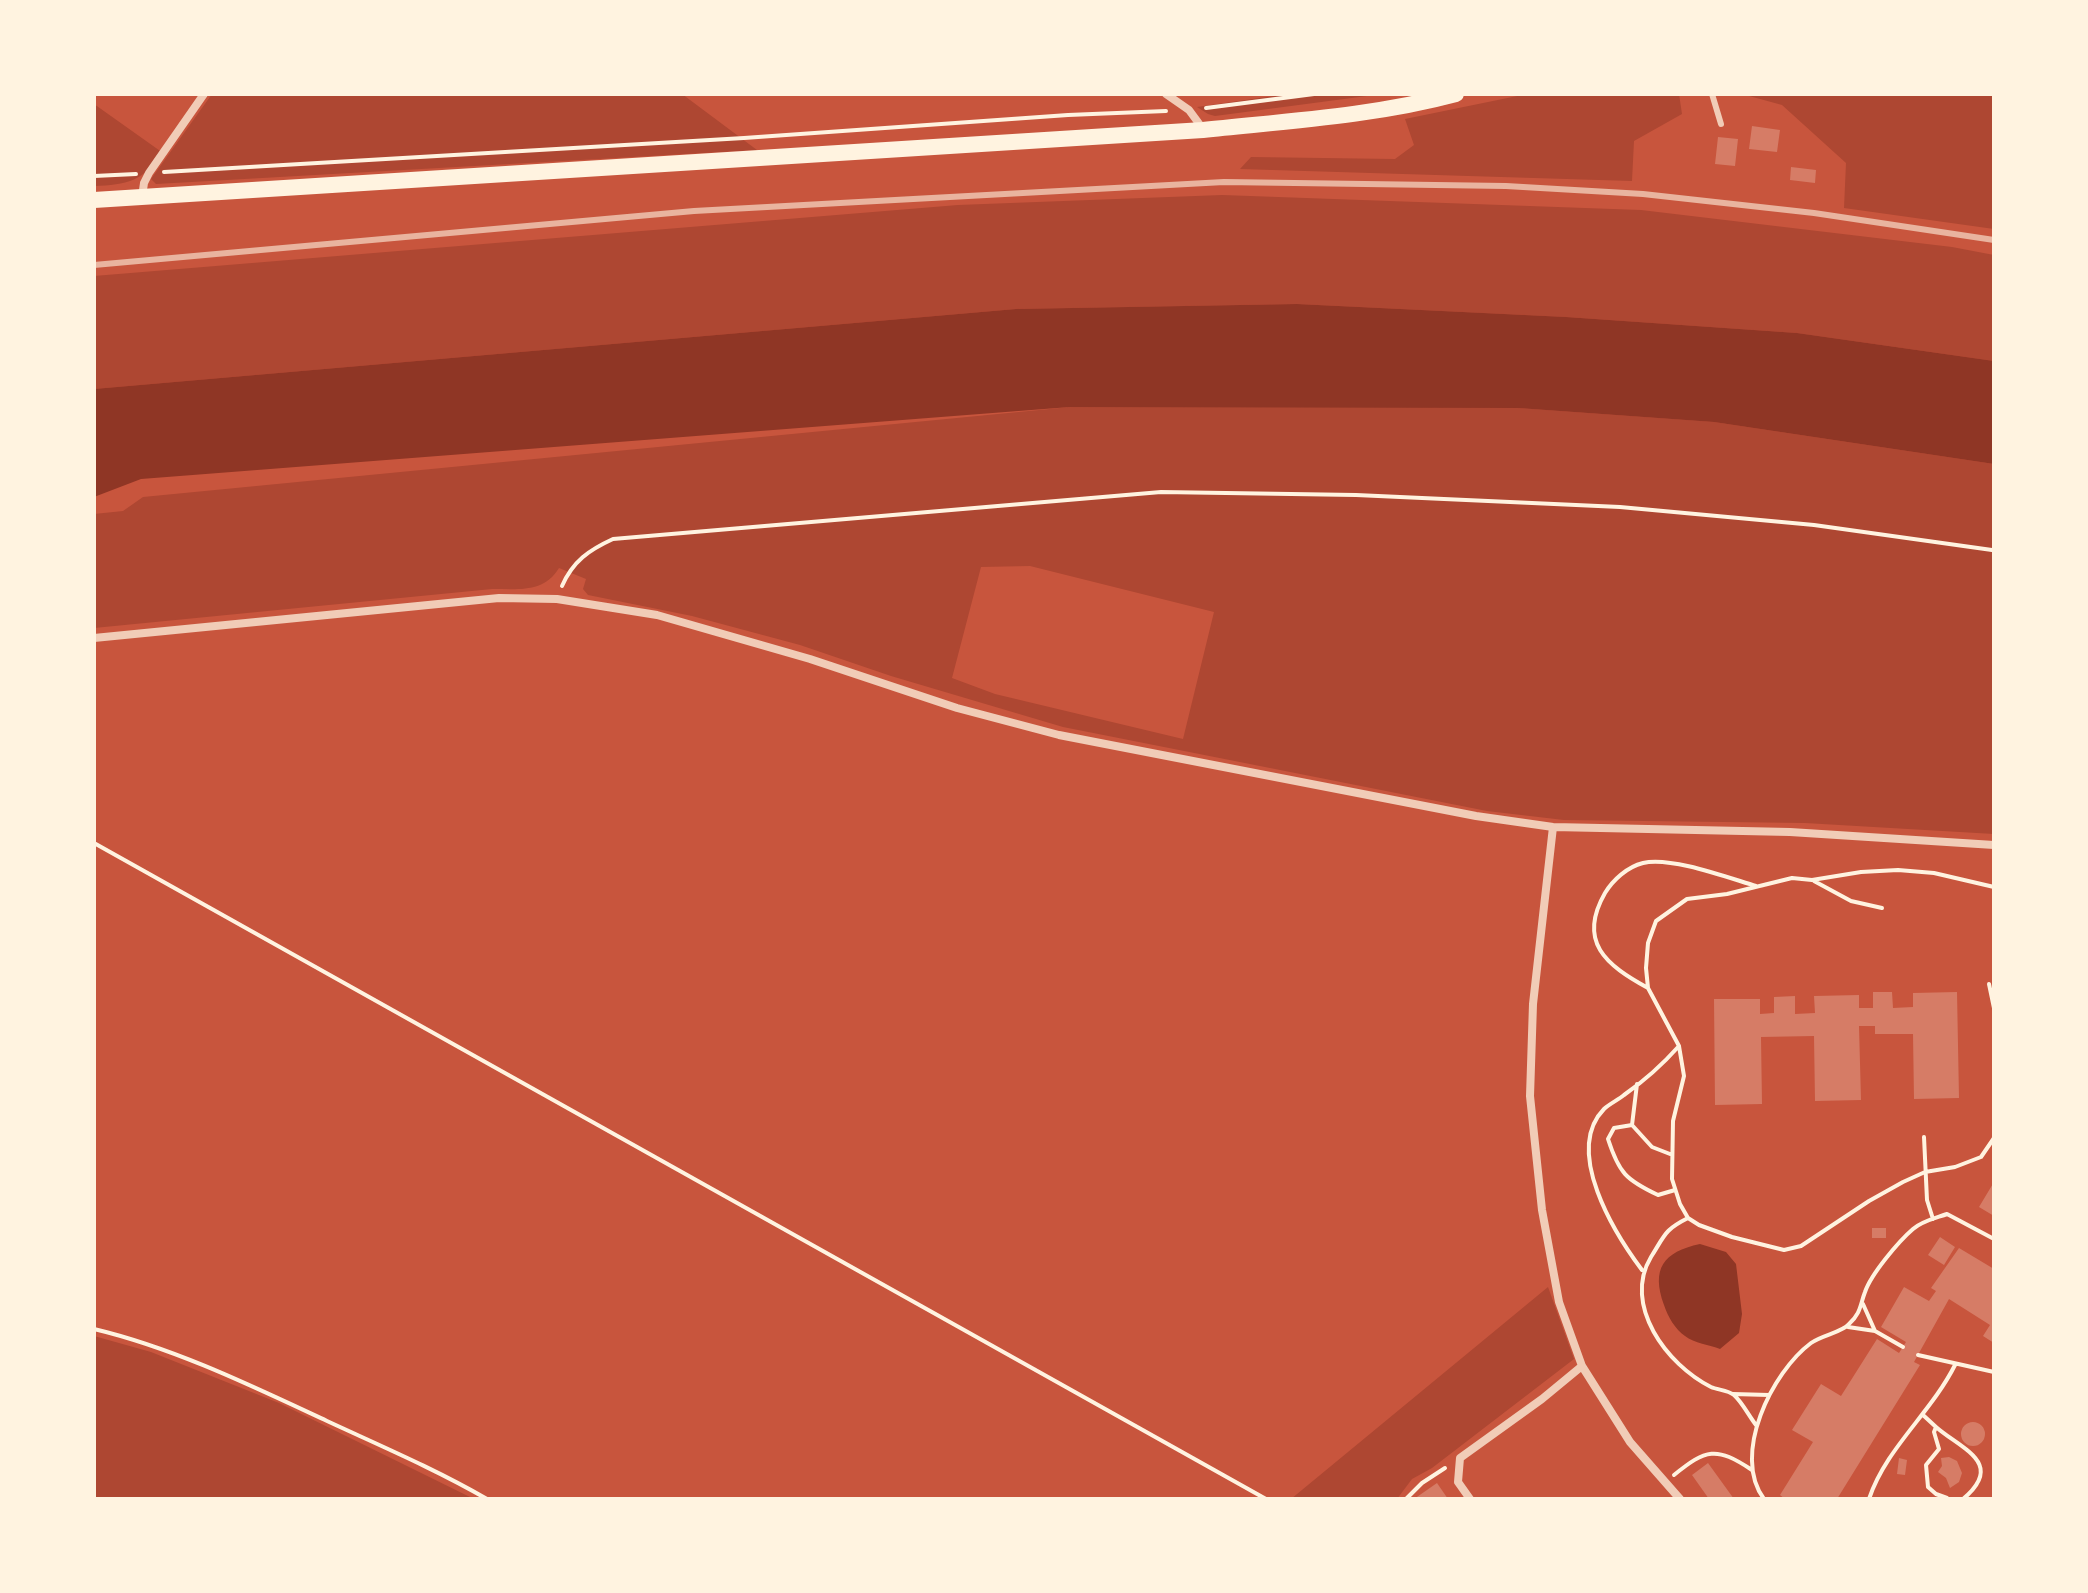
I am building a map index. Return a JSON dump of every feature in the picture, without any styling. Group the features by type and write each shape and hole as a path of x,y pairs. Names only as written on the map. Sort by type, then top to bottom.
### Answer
{"main road":[{"path":"94,200 1203,130 1321,118 1456,94"}],"street":[{"path":"142,198 149,173 204,94"},
{"path":"1166,94 1189,110 1203,130"},
{"path":"94,638 499,598 557,599 657,615 729,634 957,708 1059,735 1476,816 1553,827 1790,832 1994,845"},
{"path":"1553,827 1533,1004 1530,1096 1542,1210 1559,1302 1582,1366 1623,1432 1680,1499"},
{"path":"1470,1499 1458,1482 1460,1458 1582,1366"}],"lane":[{"path":"1712,94 1721,124"}],"path":[{"path":"94,176 1189,110 1314,94"},
{"path":"557,599 578,559 613,539 1161,492 1356,495 1620,507 1814,525 1992,550"},
{"path":"94,843 1266,1499"},
{"path":"1648,988 1623,974 1601,951 1593,933 1601,901 1619,876 1643,862 1661,862 1705,870 1758,887"},
{"path":"1994,887 1934,873 1898,870 1812,880 1792,878 1687,899 1656,921 1648,943 1646,968 1648,988 1679,1046 1684,1076 1673,1121 1670,1154 1675,1190 1688,1218 1732,1237 1784,1250 1810,1241 1869,1201 1925,1172 1955,1167 1981,1157 1992,1148 1994,1138"},
{"path":"1812,880 1851,901 1882,908"},
{"path":"1989,984 1994,1008"},
{"path":"1679,1046 1603,1110 1590,1132 1596,1188 1611,1224 1642,1270 1649,1323 1665,1351 1685,1370 1712,1387 1733,1394 1769,1395"},
{"path":"1637,1084 1632,1125 1652,1147 1670,1154"},
{"path":"1632,1125 1614,1128 1608,1139 1616,1164 1634,1184 1658,1195 1675,1190"},
{"path":"1924,1137 1927,1200 1933,1219"},
{"path":"1848,1327 1863,1304 1865,1292 1876,1272 1914,1227 1947,1214 1994,1239"},
{"path":"1642,1270 1668,1228 1688,1218"},
{"path":"1863,1304 1875,1331"},
{"path":"1764,1499 1755,1488 1750,1460 1757,1426 1769,1395 1788,1365 1811,1343 1848,1327 1875,1331 1903,1347"},
{"path":"94,1329 123,1336 270,1394 487,1499"},
{"path":"1918,1355 1994,1372"},
{"path":"1869,1499 1892,1453 1946,1384 1955,1365"},
{"path":"1733,1394 1757,1426"},
{"path":"1922,1415 1948,1437 1968,1448 1979,1461 1981,1473 1976,1486 1963,1499"},
{"path":"1936,1427 1934,1432 1939,1449 1926,1465 1925,1475 1928,1487 1947,1498"},
{"path":"1664,1483 1698,1455 1713,1453 1735,1458 1752,1470"},
{"path":"1406,1499 1422,1483 1460,1458"}],"shaded area":[{"path":"212,94 682,94 757,150 156,184 151,179"},
{"path":"1287,94 1382,94 1215,116 1197,107"},
{"path":"1527,94 1679,94 1682,114 1634,141 1632,181 1240,169 1251,157 1395,159 1414,145 1405,119"},
{"path":"1742,94 1994,94 1994,229 1844,208 1846,163 1782,105"},
{"path":"94,104 163,153 148,170 133,180 94,186"},
{"path":"1222,195 1641,210 1952,247 1994,255 1994,361 1797,333 1566,317 1297,304 1016,309 94,389 94,276 958,205"},
{"path":"1297,304 1566,317 1797,333 1994,361 1994,464 1714,422 1518,408 1070,407 141,479 94,497 94,389 1016,309"},
{"path":"1070,407 1518,408 1714,422 1994,464 1994,834 1805,823 1564,820 1487,811 1063,727 891,676 800,645 692,616 588,595 583,589 586,579 559,568 546,582 530,588 492,589 94,628 94,514 123,511 143,497","holes":["1030,566 1214,612 1183,739 995,694 952,678 981,567"]},
{"path":"1700,1244 1726,1252 1736,1264 1742,1314 1739,1333 1720,1349 1681,1333 1670,1318 1660,1292 1663,1264 1677,1252"},
{"path":"1548,1287 1574,1359 1432,1468 1412,1479 1397,1499 1291,1499"},
{"path":"94,1336 151,1352 279,1403 474,1499 94,1499"}],"building":[{"path":"1752,126 1780,130 1777,152 1749,149"},
{"path":"1718,137 1738,139 1735,166 1715,164"},
{"path":"1791,167 1816,170 1815,183 1790,180"},
{"path":"1873,992 1892,992 1893,1008 1913,1007 1913,993 1957,992 1959,1098 1914,1099 1913,1034 1875,1034 1875,1026 1859,1026 1861,1100 1815,1101 1814,1036 1761,1037 1762,1104 1715,1105 1714,999 1760,999 1760,1014 1774,1013 1774,997 1795,996 1795,1014 1815,1013 1814,996 1859,995 1859,1008 1873,1008"},
{"path":"1994,1182 1994,1216 1979,1207"},
{"path":"1872,1228 1886,1228 1886,1238 1872,1238"},
{"path":"1940,1237 1955,1247 1944,1265 1928,1255"},
{"path":"1959,1248 1994,1269 1994,1343 1983,1336 1990,1325 1949,1299 1914,1362 1920,1365 1837,1499 1785,1499 1780,1495 1813,1442 1792,1430 1821,1384 1841,1396 1877,1339 1899,1353 1906,1342 1881,1327 1904,1287 1929,1301 1936,1291 1931,1288"},
{"path":"1973,1422 1984,1429 1985,1434 1978,1445 1973,1446 1962,1439 1961,1434 1968,1423"},
{"path":"1949,1457 1957,1461 1962,1473 1959,1482 1950,1488 1946,1478 1938,1472 1942,1466 1941,1458"},
{"path":"1899,1458 1907,1460 1905,1475 1897,1474"},
{"path":"1708,1463 1734,1499 1709,1499 1692,1475"},
{"path":"1437,1483 1448,1499 1414,1499"}],"railway":[{"path":"94,265 694,211 1224,182 1506,186 1643,194 1814,213 1994,240"}]}
